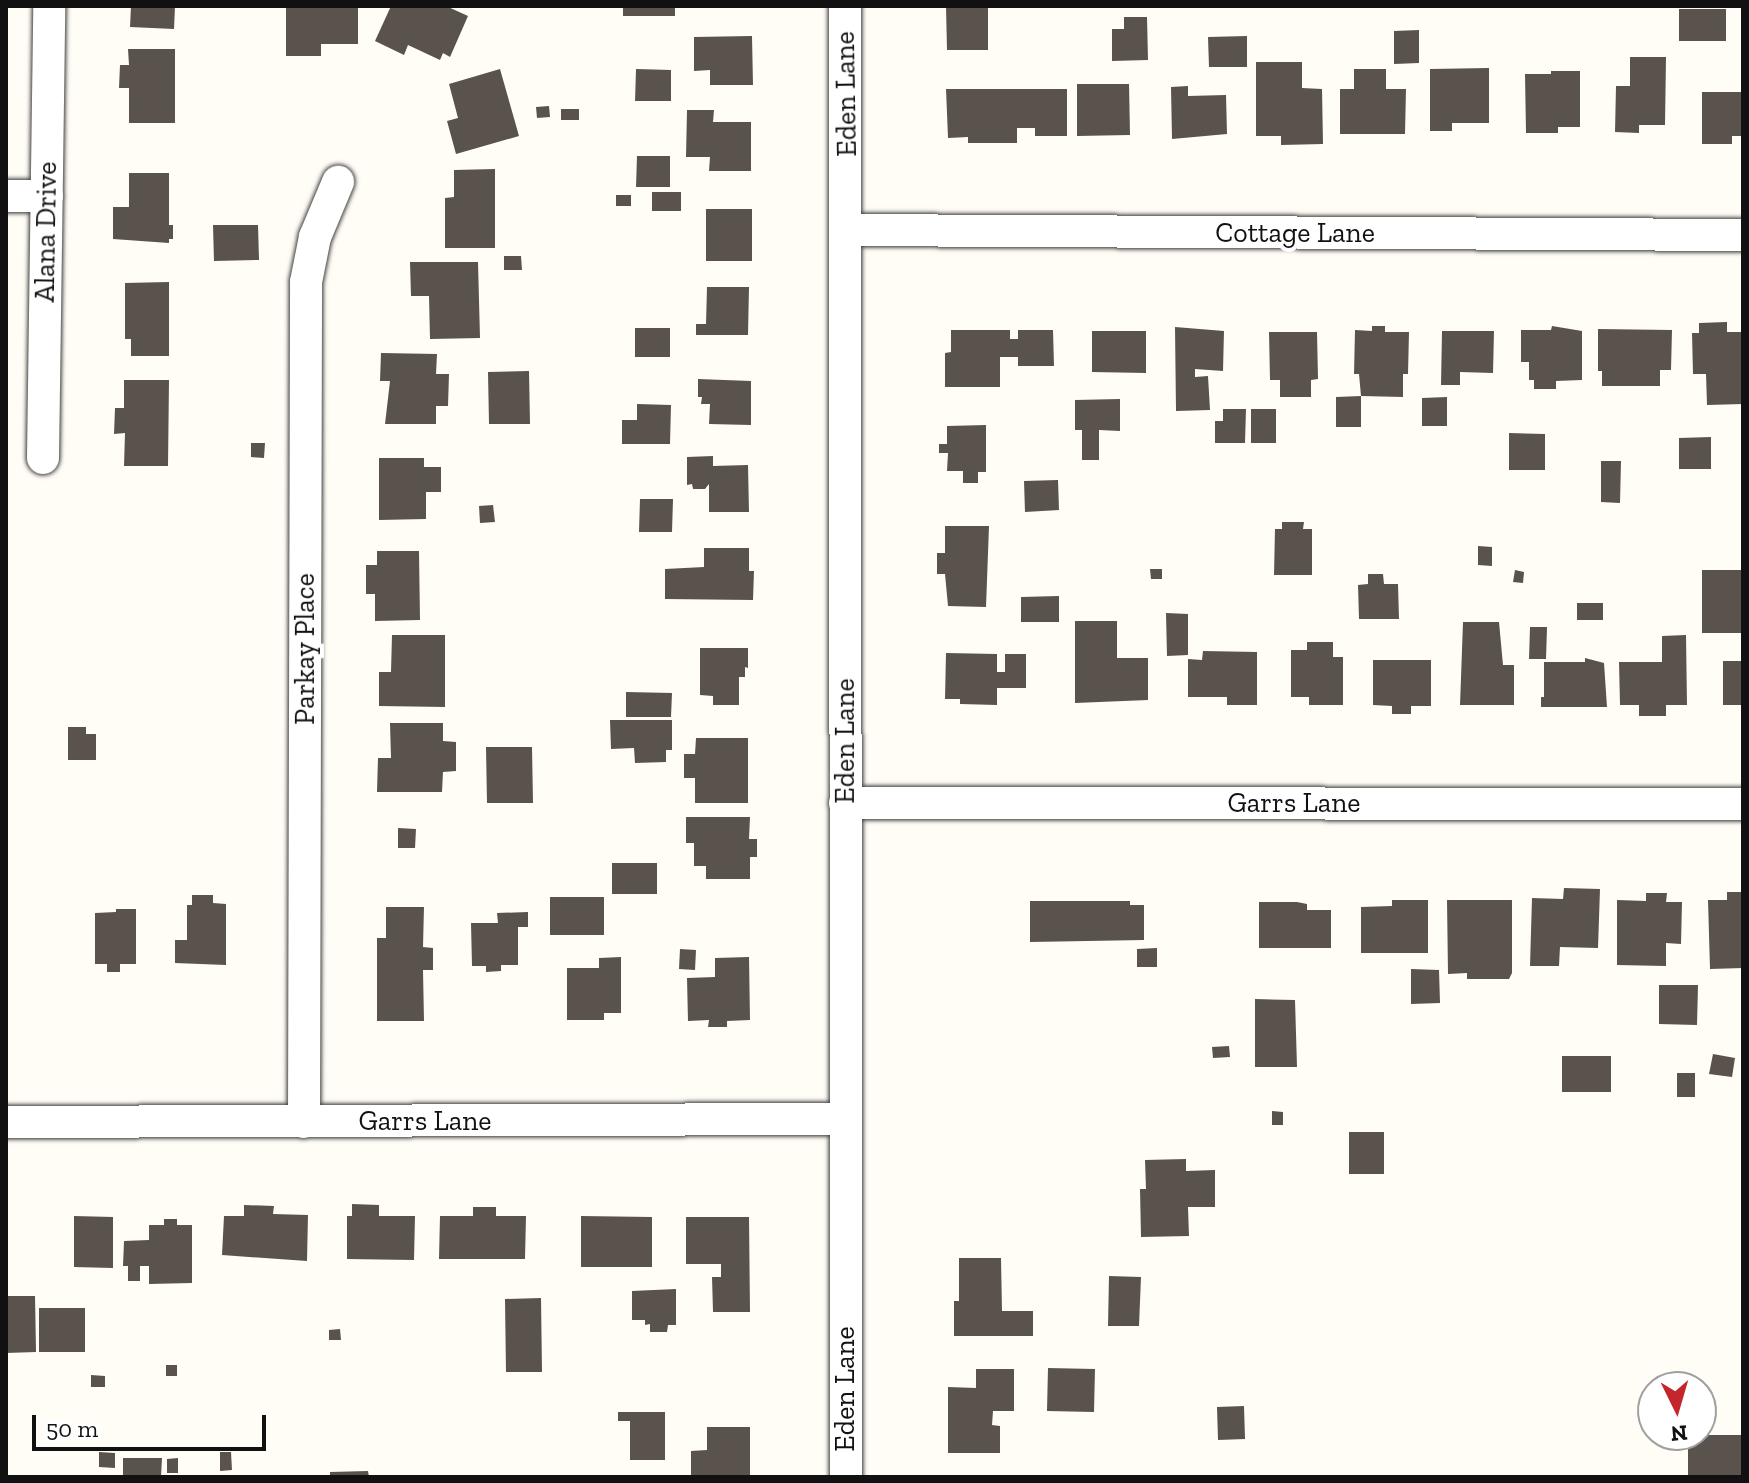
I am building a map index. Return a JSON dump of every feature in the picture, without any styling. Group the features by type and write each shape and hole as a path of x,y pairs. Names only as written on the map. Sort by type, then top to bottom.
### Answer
{"street":[{"name":"Alana Drive","path":"43,458 49,6"},
{"name":"Eden Lane","path":"845,6 846,1477"},
{"name":"Parkay Place","path":"304,1122 306,282 315,237 338,182"},
{"path":"6,196 47,196"},
{"name":"Cottage Lane","path":"847,230 1743,235"},
{"name":"Garrs Lane","path":"845,803 1743,804"},
{"name":"Garrs Lane","path":"6,1122 844,1119"}],"building":[{"path":"131,6 175,6 174,29 130,27"},
{"path":"286,6 358,6 358,44 321,44 321,56 286,56"},
{"path":"391,6 446,6 468,16 450,57 443,53 440,60 408,45 404,55 375,41"},
{"path":"623,6 675,6 675,16 623,16"},
{"path":"946,6 988,6 988,50 947,50"},
{"path":"1679,9 1726,9 1726,41 1679,41"},
{"path":"1124,17 1147,17 1148,60 1112,61 1112,29 1124,29"},
{"path":"1419,30 1419,63 1394,64 1394,31"},
{"path":"752,36 753,85 710,85 710,70 694,71 694,37"},
{"path":"1247,36 1247,67 1209,67 1208,37"},
{"path":"128,49 175,49 175,123 129,123 129,88 119,88 120,65 129,65"},
{"path":"1630,57 1666,57 1665,125 1639,125 1639,133 1615,132 1616,86 1630,86"},
{"path":"1256,62 1302,62 1302,88 1322,89 1323,144 1281,145 1281,136 1256,136"},
{"path":"1489,68 1489,123 1452,123 1452,131 1430,131 1430,69"},
{"path":"500,69 519,136 456,154 447,121 458,118 449,84"},
{"path":"636,69 671,70 671,101 635,101"},
{"path":"1354,69 1386,69 1386,89 1406,89 1405,134 1340,134 1340,89 1354,89"},
{"path":"1551,71 1580,71 1580,127 1558,127 1558,133 1526,133 1525,74 1551,74"},
{"path":"1077,84 1129,84 1130,135 1077,136"},
{"path":"1188,86 1188,96 1226,95 1227,134 1172,139 1171,87"},
{"path":"946,89 1067,89 1067,136 1035,136 1035,128 1017,128 1017,143 968,143 968,137 948,138"},
{"path":"1702,92 1743,92 1743,136 1732,136 1732,144 1702,144"},
{"path":"549,106 550,117 537,118 536,107"},
{"path":"561,109 579,109 579,120 561,120"},
{"path":"687,110 714,110 713,122 751,122 751,171 709,171 710,157 686,157"},
{"path":"637,156 670,156 670,187 636,187"},
{"path":"495,169 495,248 445,248 445,198 454,197 454,170"},
{"path":"129,173 169,173 169,225 173,225 173,239 169,239 169,243 113,239 113,207 129,207"},
{"path":"652,192 681,192 681,211 652,211"},
{"path":"616,195 631,195 631,206 616,206"},
{"path":"706,209 752,209 752,261 706,261"},
{"path":"213,225 258,225 259,260 214,261"},
{"path":"504,256 521,256 522,270 504,270"},
{"path":"410,262 478,262 480,338 430,339 429,296 411,296"},
{"path":"169,282 169,356 131,356 131,339 125,339 125,283"},
{"path":"707,287 749,287 748,335 696,335 696,324 706,324"},
{"path":"1727,322 1727,332 1741,332 1743,404 1707,405 1706,374 1693,374 1692,333 1699,333 1699,323"},
{"path":"1372,326 1385,326 1385,332 1409,332 1408,374 1403,374 1403,397 1361,396 1359,374 1354,374 1355,330 1372,331"},
{"path":"1552,326 1582,331 1582,380 1556,381 1556,389 1534,389 1534,380 1529,380 1529,362 1521,362 1521,330 1551,330"},
{"path":"1175,327 1224,331 1223,371 1195,369 1195,377 1208,376 1210,410 1176,411"},
{"path":"635,328 670,328 670,357 635,357"},
{"path":"1598,329 1672,330 1671,370 1660,370 1660,386 1602,386 1602,371 1598,371"},
{"path":"951,330 1010,330 1010,339 1018,339 1018,330 1053,330 1054,366 1018,366 1018,357 1000,357 1000,387 945,387 945,353 951,352"},
{"path":"1092,331 1146,331 1146,373 1092,372"},
{"path":"1442,331 1494,331 1493,373 1460,372 1460,385 1441,385"},
{"path":"1269,332 1317,332 1318,379 1311,380 1311,397 1280,397 1280,380 1270,380"},
{"path":"381,353 437,354 436,374 449,374 448,406 436,406 436,424 385,424 390,381 380,381"},
{"path":"529,371 530,424 489,424 488,372"},
{"path":"698,379 751,381 751,425 709,424 710,404 701,404"},
{"path":"124,380 169,380 168,466 124,466 125,433 114,434 115,408 124,408"},
{"path":"1361,396 1361,427 1336,427 1336,397"},
{"path":"1447,397 1447,426 1422,426 1422,398"},
{"path":"1120,399 1120,431 1099,430 1099,460 1082,460 1082,430 1075,430 1075,400"},
{"path":"637,404 671,405 670,444 622,444 622,420 637,420"},
{"path":"1223,409 1246,409 1245,443 1215,443 1215,421 1223,421"},
{"path":"1251,409 1276,409 1276,443 1251,443"},
{"path":"986,425 986,472 978,472 978,483 963,483 963,471 947,471 948,453 939,453 939,444 947,444 947,426"},
{"path":"1509,433 1545,434 1545,470 1509,470"},
{"path":"1711,437 1711,469 1679,469 1679,438"},
{"path":"251,443 265,443 264,458 251,457"},
{"path":"713,456 713,466 748,465 749,512 709,512 709,484 705,489 693,489 692,484 687,485 687,457"},
{"path":"379,458 424,458 424,467 441,467 441,492 426,492 426,519 379,520"},
{"path":"1601,461 1621,461 1620,503 1601,502"},
{"path":"1058,480 1059,510 1025,512 1024,481"},
{"path":"640,499 673,499 672,532 639,532"},
{"path":"493,505 495,522 480,523 479,506"},
{"path":"1282,522 1304,522 1303,529 1312,529 1312,575 1274,575 1275,529 1282,529"},
{"path":"945,526 989,526 986,607 948,606 945,574 937,574 937,553 945,553"},
{"path":"1478,546 1492,547 1492,566 1478,565"},
{"path":"704,548 749,548 749,571 754,571 753,600 665,599 665,569 704,567"},
{"path":"377,551 419,551 420,620 375,621 375,594 366,594 366,565 377,565"},
{"path":"1150,569 1162,569 1162,579 1151,579"},
{"path":"1515,570 1524,572 1523,583 1513,582"},
{"path":"1702,570 1743,570 1743,633 1702,633"},
{"path":"1368,574 1383,574 1384,584 1398,584 1399,619 1359,619 1358,585 1368,584"},
{"path":"1059,596 1059,622 1021,622 1021,597"},
{"path":"1577,603 1603,603 1603,620 1577,620"},
{"path":"1166,613 1188,614 1188,655 1167,656"},
{"path":"1075,621 1117,621 1117,658 1148,658 1148,700 1075,703"},
{"path":"1463,622 1499,622 1503,665 1514,665 1514,705 1460,705"},
{"path":"1530,627 1547,627 1546,659 1529,659"},
{"path":"392,635 445,635 445,707 379,706 379,672 391,672"},
{"path":"1686,635 1687,705 1666,705 1666,716 1639,716 1639,705 1620,705 1619,662 1662,662 1662,636"},
{"path":"1307,642 1333,642 1333,657 1343,657 1343,705 1309,705 1309,697 1291,697 1291,650 1307,650"},
{"path":"700,648 748,648 748,668 745,667 745,677 739,677 739,705 713,705 713,696 700,695"},
{"path":"1203,651 1257,652 1257,705 1227,705 1227,697 1188,697 1188,659 1202,660"},
{"path":"946,653 997,654 997,672 1005,672 1005,654 1026,654 1026,688 997,688 997,705 960,704 960,699 945,699"},
{"path":"1585,658 1604,663 1607,707 1541,707 1544,662 1585,662"},
{"path":"1373,660 1431,660 1431,706 1411,706 1411,714 1392,714 1392,706 1373,705"},
{"path":"1723,661 1743,661 1743,705 1723,705"},
{"path":"626,692 672,693 671,717 626,717"},
{"path":"610,720 672,720 672,750 666,750 666,762 635,763 634,748 611,749"},
{"path":"390,723 443,723 443,741 456,742 456,771 443,772 442,792 377,792 378,758 391,758"},
{"path":"68,727 86,727 86,734 96,734 96,760 68,760"},
{"path":"696,738 748,738 748,803 695,803 695,778 684,778 684,754 695,754"},
{"path":"486,747 532,747 533,803 487,803"},
{"path":"686,817 750,817 749,839 757,839 757,857 750,857 750,879 706,879 706,866 694,866 694,843 686,843"},
{"path":"398,828 416,829 415,848 398,848"},
{"path":"612,863 657,863 657,894 612,894"},
{"path":"1564,888 1600,889 1598,948 1560,947 1559,966 1530,966 1532,898 1563,899"},
{"path":"1727,892 1743,892 1743,968 1710,969 1708,900 1727,900"},
{"path":"1646,893 1667,893 1666,902 1682,902 1681,944 1666,943 1666,966 1617,965 1617,900 1646,901"},
{"path":"192,895 213,895 213,903 226,904 226,965 175,963 175,940 187,940 187,905 192,905"},
{"path":"550,897 604,897 604,935 550,935"},
{"path":"1392,900 1428,900 1428,953 1361,953 1361,907 1392,906"},
{"path":"1447,900 1512,900 1512,973 1509,979 1467,979 1467,973 1448,974"},
{"path":"1030,901 1130,901 1130,905 1144,905 1144,940 1030,942"},
{"path":"1259,902 1297,902 1307,904 1307,910 1331,910 1331,948 1259,948"},
{"path":"386,907 424,907 423,947 433,948 433,970 423,970 424,1021 377,1021 377,938 386,938"},
{"path":"116,909 136,909 136,964 120,964 120,972 107,972 107,964 95,964 95,913 116,912"},
{"path":"528,912 528,927 518,927 518,965 501,965 501,971 486,972 486,966 472,966 471,923 498,923 497,913"},
{"path":"1157,948 1157,967 1137,967 1137,949"},
{"path":"680,949 696,950 695,970 679,969"},
{"path":"621,957 621,1013 604,1013 604,1020 567,1020 567,968 599,968 599,958"},
{"path":"749,957 750,1020 727,1021 727,1027 708,1027 709,1020 688,1021 687,978 715,977 715,958"},
{"path":"1411,969 1439,970 1440,1003 1411,1004"},
{"path":"1659,985 1698,985 1697,1025 1659,1024"},
{"path":"1255,999 1295,1000 1297,1067 1255,1067"},
{"path":"1229,1046 1230,1057 1213,1058 1212,1047"},
{"path":"1713,1054 1735,1058 1732,1077 1709,1074"},
{"path":"1562,1056 1611,1056 1611,1092 1562,1092"},
{"path":"1677,1073 1695,1073 1695,1097 1677,1097"},
{"path":"1272,1111 1283,1112 1283,1125 1272,1125"},
{"path":"1349,1132 1384,1132 1384,1174 1349,1174"},
{"path":"1186,1159 1186,1171 1215,1170 1215,1207 1188,1207 1189,1236 1141,1237 1140,1189 1146,1189 1145,1160"},
{"path":"352,1204 379,1205 379,1216 415,1216 414,1260 347,1259 347,1216 352,1216"},
{"path":"244,1205 274,1206 273,1214 308,1215 307,1261 222,1255 224,1216 244,1216"},
{"path":"473,1207 496,1207 496,1216 526,1216 525,1259 439,1259 440,1216 473,1216"},
{"path":"74,1216 113,1217 113,1268 74,1267"},
{"path":"581,1216 652,1217 652,1267 581,1267"},
{"path":"686,1217 749,1217 750,1312 713,1312 712,1277 721,1277 721,1264 686,1264"},
{"path":"164,1219 177,1219 177,1225 192,1225 192,1283 149,1284 149,1266 140,1266 140,1281 128,1281 128,1266 123,1266 124,1241 149,1240 149,1225 164,1225"},
{"path":"959,1258 1001,1258 1002,1311 1033,1311 1033,1336 954,1336 954,1301 959,1301"},
{"path":"1109,1276 1141,1277 1139,1326 1108,1326"},
{"path":"676,1289 676,1325 668,1325 667,1332 650,1332 650,1324 645,1325 645,1320 632,1320 632,1291"},
{"path":"6,1296 35,1296 36,1352 6,1353"},
{"path":"541,1298 542,1372 506,1372 505,1299"},
{"path":"39,1308 85,1308 85,1352 39,1352"},
{"path":"340,1329 341,1340 329,1340 329,1330"},
{"path":"166,1365 177,1365 177,1376 166,1376"},
{"path":"1048,1368 1095,1369 1094,1412 1047,1411"},
{"path":"976,1369 1014,1369 1014,1411 993,1411 992,1425 1000,1426 1000,1453 948,1453 948,1387 976,1388"},
{"path":"91,1375 105,1376 105,1387 91,1387"},
{"path":"1244,1406 1245,1439 1218,1440 1217,1407"},
{"path":"618,1412 665,1412 665,1460 630,1460 630,1421 618,1421"},
{"path":"707,1427 750,1427 750,1477 691,1477 691,1451 707,1450"},
{"path":"1717,1435 1743,1435 1743,1477 1688,1477 1688,1451 1717,1451"},
{"path":"99,1452 115,1453 115,1468 99,1467"},
{"path":"220,1452 231,1452 232,1470 220,1471"},
{"path":"123,1458 162,1458 161,1477 123,1477"},
{"path":"178,1458 178,1473 167,1473 167,1459"},
{"path":"368,1471 369,1477 330,1477 330,1472"}]}
